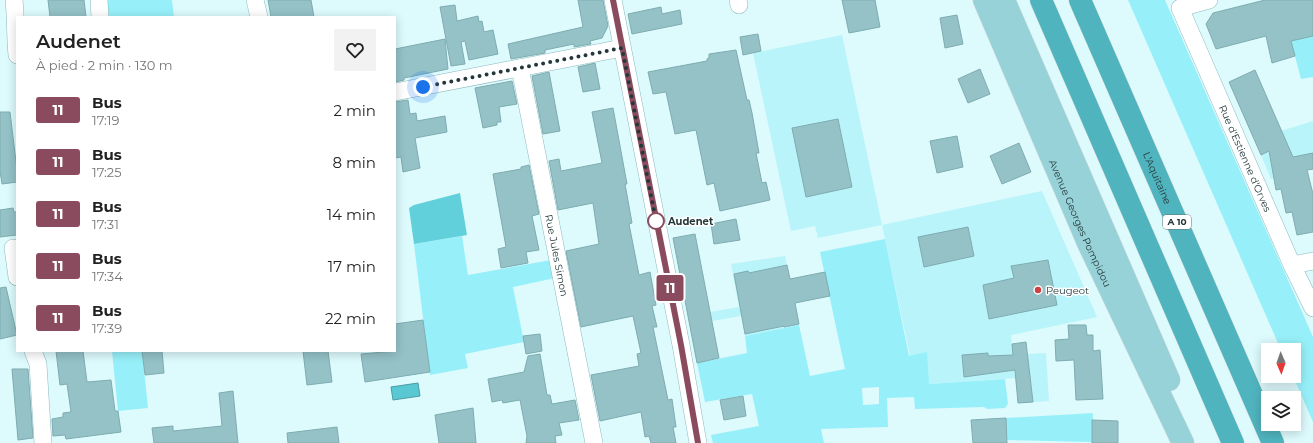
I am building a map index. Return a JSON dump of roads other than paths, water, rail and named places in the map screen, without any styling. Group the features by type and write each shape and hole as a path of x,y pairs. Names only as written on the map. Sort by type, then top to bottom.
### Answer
{"highway":[{"path":"1041,0 1233,443"},
{"name":"L'Aquitaine","path":"1080,0 1273,443"}],"main road":[{"name":"Avenue Georges Pompidou","path":"984,0 1088,244 1183,443"},
{"name":"Avenue Georges Pompidou","path":"1004,0 1197,443"}],"street":[{"path":"14,0 16,21 8,28 16,52"},
{"path":"99,0 100,16"},
{"path":"255,0 259,16"},
{"path":"613,0 681,345 698,443"},
{"name":"Rue d'Estienne d'Orves","path":"1210,0 1180,8 1292,265 1313,308"},
{"path":"396,92 622,48"},
{"name":"Rue Jules Simon","path":"520,68 594,443"},
{"path":"10,248 16,273"},
{"path":"1292,265 1313,261"},
{"path":"33,352 38,364 43,443"}],"place":[{"name":"Audenet","path":"656,221"},
{"name":"Peugeot","path":"1038,290"}]}
